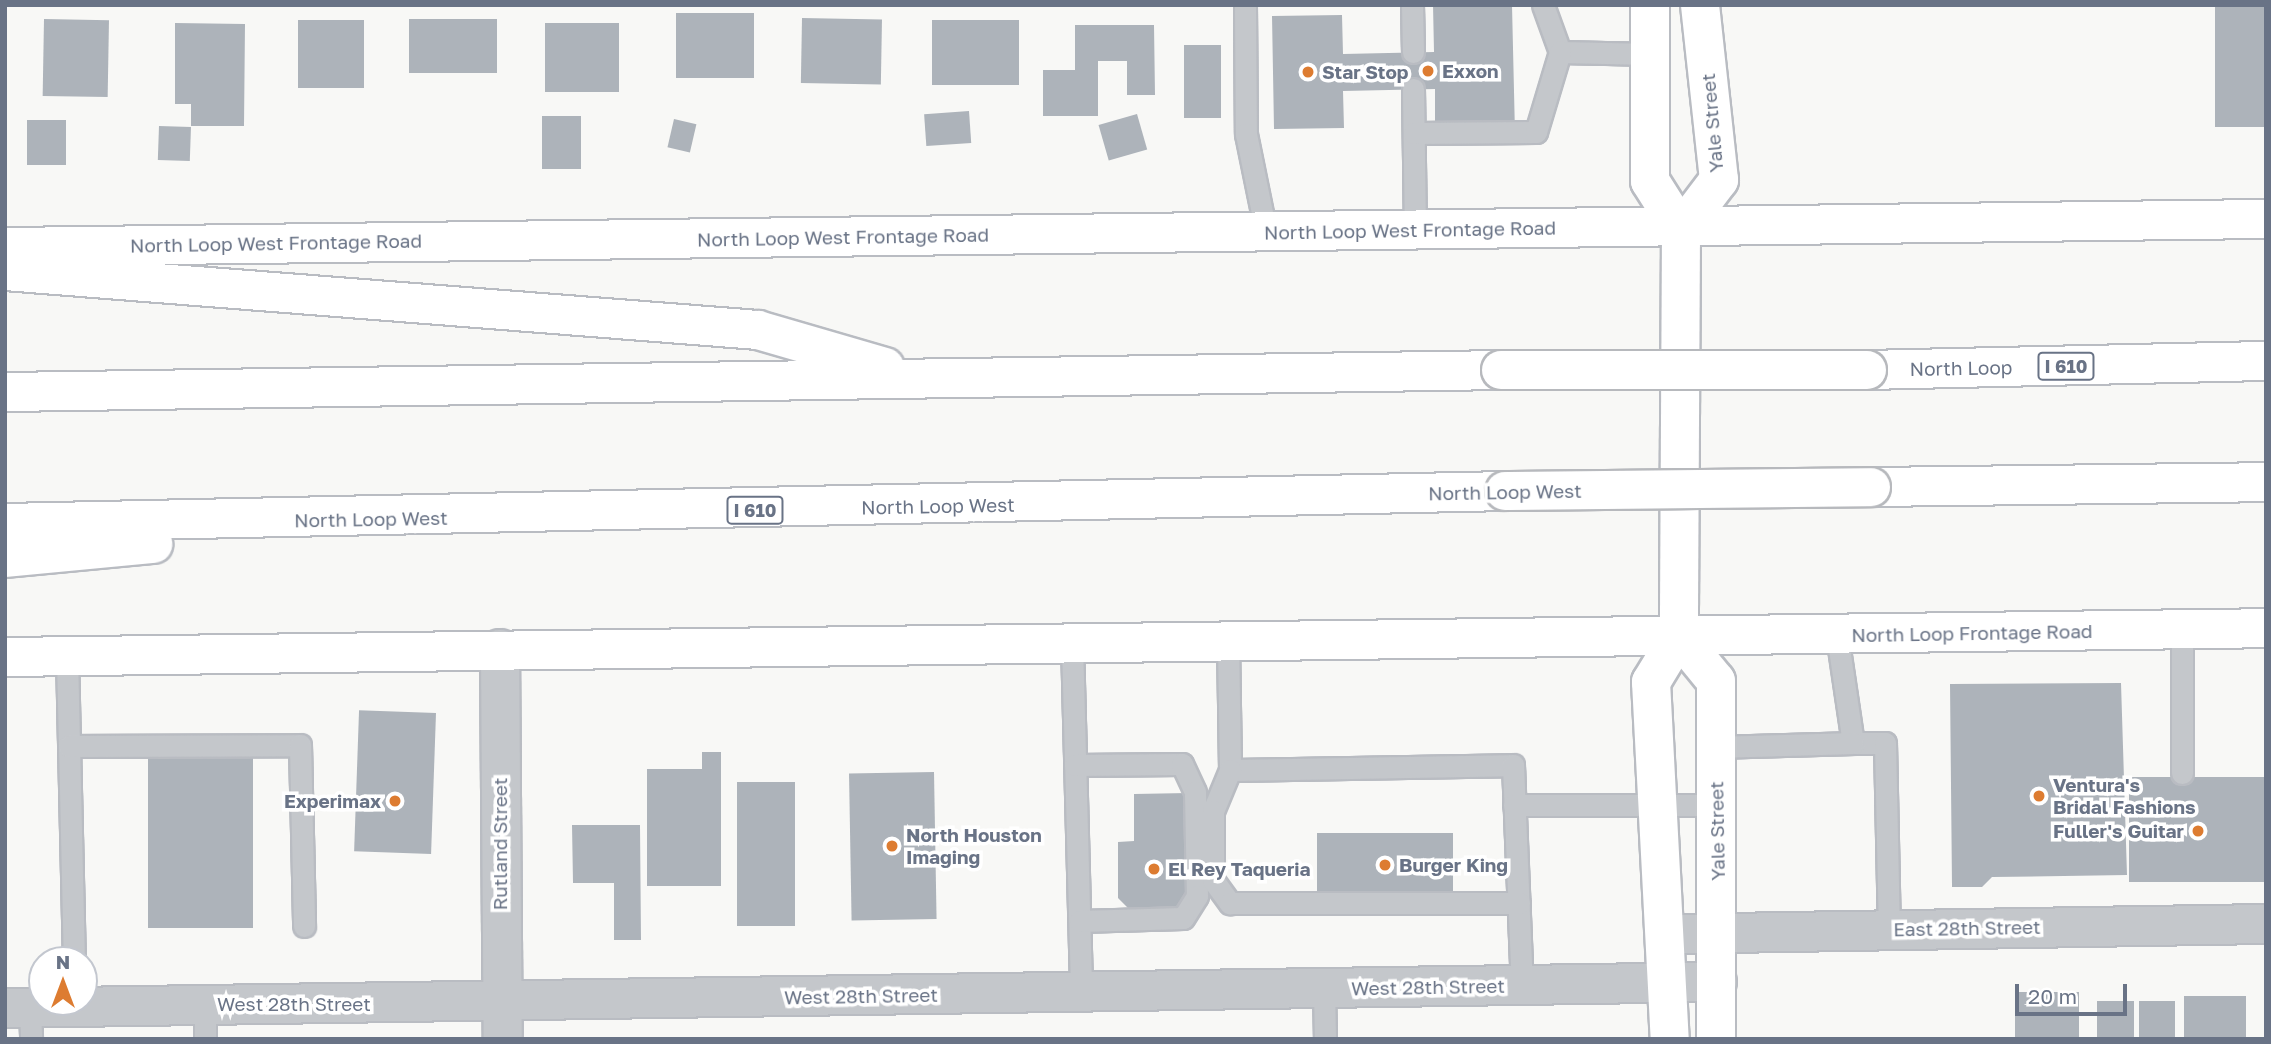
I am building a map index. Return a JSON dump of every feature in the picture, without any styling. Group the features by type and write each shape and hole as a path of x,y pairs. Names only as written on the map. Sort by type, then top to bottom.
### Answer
{"main road":[{"path":"1650,5 1650,181 1682,230 1679,636 1651,682 1668,934 1670,1039"},
{"name":"Yale Street","path":"1682,230 1719,180 1700,5"},
{"path":"1682,230 2266,219"},
{"name":"North Loop West Frontage Road","path":"5,247 1415,230 1682,230"},
{"path":"5,271 758,330 921,377"},
{"name":"North Loop","path":"921,377 1867,369 2266,361"},
{"name":"I 610","path":"5,392 921,377"},
{"name":"North Loop West","path":"5,523 429,519 1504,491 2266,482"},
{"path":"5,558 429,519"},
{"name":"North Loop Frontage Road","path":"1679,636 2266,628"},
{"path":"5,657 1679,636"},
{"name":"Yale Street","path":"1679,636 1716,681 1716,1039"}],"street":[{"name":"Rutland Street","path":"500,649 503,1021"},
{"name":"East 28th Street","path":"1668,934 1718,931 2266,924"},
{"name":"West 28th Street","path":"98,1007 205,1022 503,1021 1081,991 1717,982"}],"lane":[{"path":"1245,5 1246,134 1266,232"},
{"path":"1412,5 1413,52"},
{"path":"1414,133 1536,132 1560,52 1543,5"},
{"path":"1560,52 1651,54"},
{"path":"1413,89 1415,230"},
{"path":"2182,630 2182,773"},
{"path":"1837,635 1853,743"},
{"path":"1228,641 1230,770 1213,811 1213,880 1230,903 1519,903"},
{"path":"1072,643 1081,991"},
{"path":"67,656 74,946"},
{"path":"1717,747 1885,743 1889,929"},
{"path":"69,746 300,745 304,926"},
{"path":"1075,765 1182,764 1195,792 1197,896 1183,918 1080,921"},
{"path":"1230,770 1513,765 1522,986"},
{"path":"1514,805 1717,805"},
{"path":"1324,988 1325,1039"}],"building":[{"name":"Exxon","path":"1433,5 1512,5 1515,134 1435,136 1435,89 1343,91 1344,128 1274,129 1272,16 1342,15 1343,54 1434,52"},
{"path":"2215,5 2266,5 2266,127 2215,127"},
{"path":"676,13 754,13 754,78 676,78"},
{"path":"802,18 882,19 881,84 801,83"},
{"path":"44,19 109,20 108,97 43,96"},
{"path":"409,19 497,19 497,73 409,73"},
{"path":"298,20 364,20 364,88 298,88"},
{"path":"932,20 1019,20 1019,85 932,85"},
{"path":"175,23 245,24 244,126 191,126 191,104 175,104"},
{"path":"545,23 619,23 619,92 545,92"},
{"path":"1075,25 1154,25 1155,95 1127,95 1127,61 1098,61 1098,116 1043,116 1043,70 1075,70"},
{"path":"1184,45 1221,45 1221,118 1184,118"},
{"path":"969,111 971,143 926,146 924,114"},
{"path":"1137,114 1147,150 1109,161 1099,125"},
{"path":"542,116 581,116 581,169 542,169"},
{"path":"674,119 696,124 690,152 667,147"},
{"path":"27,120 66,120 66,165 27,165"},
{"path":"159,126 191,127 190,161 158,160"},
{"name":"Ventura's Bridal Fashions","path":"2121,683 2127,875 1992,877 1982,887 1952,887 1950,684"},
{"name":"Experimax","path":"359,710 436,713 431,854 354,851"},
{"path":"702,752 721,752 721,886 647,886 647,769 702,769"},
{"path":"148,757 253,757 253,928 148,928"},
{"name":"North Houston Imaging","path":"934,772 937,919 852,920 849,773"},
{"name":"Fuller's Guitar","path":"2129,777 2266,777 2266,882 2129,882"},
{"path":"737,782 795,782 795,926 737,926"},
{"name":"El Rey Taqueria","path":"1188,793 1190,897 1177,911 1132,912 1118,898 1118,842 1134,841 1134,794"},
{"path":"572,825 640,825 641,940 614,940 614,883 573,883"},
{"name":"Burger King","path":"1317,833 1453,833 1453,896 1317,896"},
{"path":"2015,992 2079,992 2079,1039 2015,1039"},
{"path":"2184,996 2246,996 2246,1039 2184,1039"},
{"path":"2097,1001 2134,1001 2134,1039 2097,1039"},
{"path":"2139,1001 2175,1001 2175,1039 2139,1039"}],"place":[{"name":"Exxon","path":"1428,71"},
{"name":"Star Stop","path":"1308,72"},
{"name":"Ventura's Bridal Fashions","path":"2039,796"},
{"name":"Experimax","path":"395,801"},
{"name":"Fuller's Guitar","path":"2198,831"},
{"name":"North Houston Imaging","path":"892,846"},
{"name":"Burger King","path":"1385,865"},
{"name":"El Rey Taqueria","path":"1154,869"}]}
